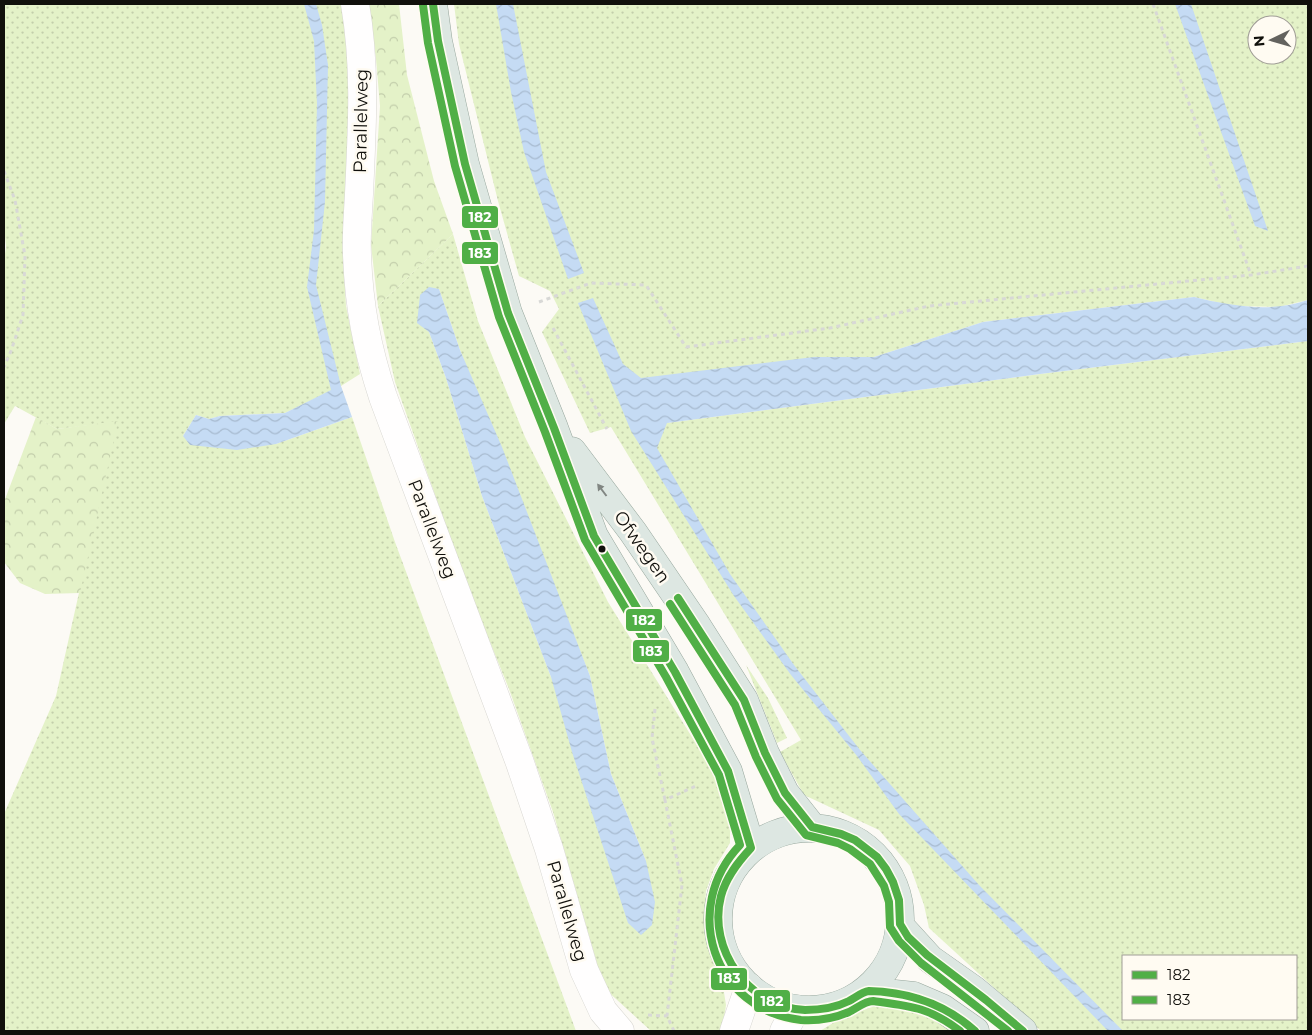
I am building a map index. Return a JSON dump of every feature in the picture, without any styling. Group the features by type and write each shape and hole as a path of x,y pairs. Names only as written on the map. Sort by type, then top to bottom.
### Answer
{"main road":[{"name":"Ofwegen","path":"433,4 438,41 465,164 508,313 554,428 594,536 675,672 728,771 751,848"},
{"name":"Ofwegen","path":"554,428 633,532 698,626 744,700 765,752 785,793 812,827"},
{"path":"812,827 834,831 855,839 878,858 886,869 898,897 899,938 890,962 876,982 856,998 833,1007 815,1010 790,1020 779,1005 763,998 740,978 726,956 718,917 722,891 727,879 742,857 751,848 780,832 812,827"},
{"path":"900,926 930,959 974,990 1023,1031"},
{"path":"866,990 914,996 942,1008 975,1031"}],"street":[{"name":"Parallelweg","path":"355,4 363,63 357,253 362,317 370,357 383,397 520,763 549,849 584,970 603,1011 620,1031"},
{"path":"734,1031 749,987"}],"path":[{"path":"1154,4 1251,274"},
{"path":"4,171 15,200 25,256 23,315 4,367"},
{"path":"543,311 539,302 591,283 646,285 686,347 830,328 929,306 1251,274 1308,266"},
{"path":"552,328 607,429"},
{"path":"655,708 652,738 665,800"},
{"path":"667,1016 674,1031"}],"green space":[{"path":"4,4 343,4 348,33 351,132 343,251 346,306 360,374 341,386 285,413 220,416 209,419 196,415 183,436 276,444 352,417 395,542 576,1031 4,1031 4,814 56,696 117,422 57,429 15,406 4,424 4,261 6,247 4,226"},
{"path":"368,4 399,4 407,75 434,181 453,234 378,306 371,245 380,106 376,59"},
{"path":"454,4 1308,4 1308,300 1279,307 1233,306 1194,297 983,322 874,357 814,357 667,423 1308,341 1308,1031 1041,1031 929,928 924,905 910,866 879,830 804,795 780,752 801,740 611,427 590,433 542,332 559,309 550,291 519,276 498,201 459,44"},
{"path":"453,234 478,321 525,437 608,602 723,787 730,808 730,843 714,869 706,891 704,915 710,946 723,986 726,1005 723,1026 719,1031 651,1031 604,988 553,812 509,689 468,588 395,382 378,306","holes":["439,289 460,350 590,676 611,774 646,861 551,677 482,496 446,378 429,332"]},
{"path":"36,417 57,429 118,421 80,593 45,594 20,583 4,562 4,502"},
{"path":"746,665 768,698 787,738 777,743"},
{"path":"875,1006 909,1007 953,1031 820,1031 841,1018"}],"water":[{"path":"304,4 316,4 322,25 328,65 325,202 316,285 341,386 352,417 276,444 237,450 190,445 183,436 196,415 209,419 220,416 285,413 331,390 307,287 314,230 317,104 314,41"},
{"path":"496,4 513,4 546,172 584,273 568,279 524,152 511,92"},
{"path":"1175,4 1191,4 1268,231 1255,226"},
{"path":"429,287 439,289 460,350 502,447 590,676 611,774 646,861 655,902 652,925 641,935 628,923 572,752 551,677 482,496 446,378 429,332 417,323 420,295"},
{"path":"1194,297 1251,307 1280,306 1308,300 1308,341 667,423 657,448 730,574 794,665 860,750 979,885 1123,1031 1108,1031 899,814 857,756 791,675 734,596 631,431 578,303 593,298 623,364 641,378 814,357 874,357 983,322"}],"transit line":[{"name":"182","path":"433,4 438,41 465,164 508,313 554,428 594,536 675,672 728,771 751,848 733,870 721,896 718,916 720,936 727,955 737,972 750,987 766,999 785,1007 805,1010 822,1009 844,1003 869,991 884,992 926,1001 951,1014 975,1031"},
{"name":"183","path":"423,5 428,43 455,166 499,317 545,432 585,540 666,677 719,775 740,845 722,870 712,898 710,925 715,952 727,977 746,997 771,1012 801,1020 838,1016 864,1003 873,1001 898,1004 929,1012 960,1031"},
{"name":"182","path":"678,598 744,700 765,753 785,793 812,827 841,834 855,840 877,857 893,882 899,900 900,924 908,937 927,955 1023,1031"},
{"name":"183","path":"670,604 735,705 756,757 777,799 806,835 838,843 850,849 870,864 884,886 889,902 890,927 899,941 921,963 1008,1031"}]}
